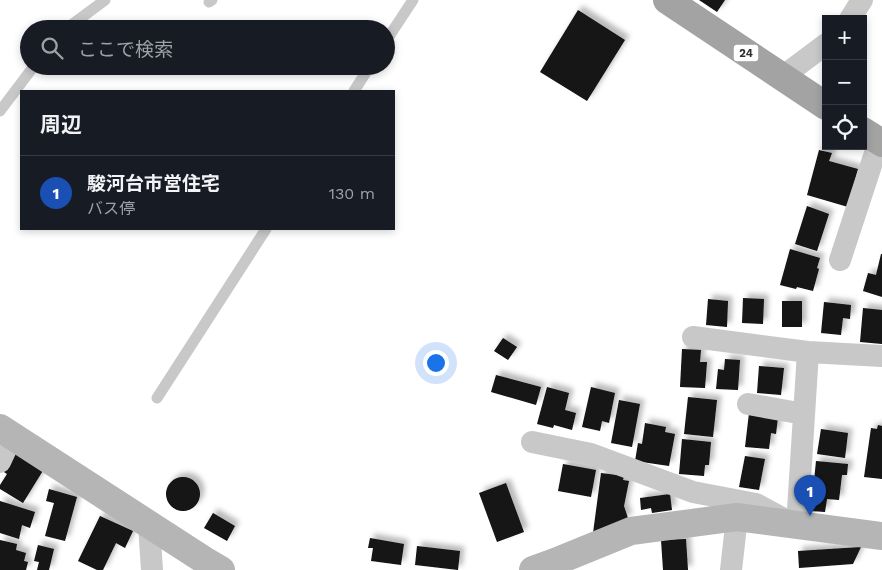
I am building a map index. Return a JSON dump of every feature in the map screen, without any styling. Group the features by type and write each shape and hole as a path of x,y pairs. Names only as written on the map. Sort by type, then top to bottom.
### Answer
{"main road":[{"name":"24","path":"667,0 824,105"}],"street":[{"path":"853,15 862,0"},
{"path":"782,77 822,47"},
{"path":"840,260 875,138"},
{"path":"693,337 808,352 882,356"},
{"path":"797,526 808,352"},
{"path":"748,404 804,414"},
{"path":"0,462 6,432 221,570"},
{"path":"532,442 591,454 694,492 756,504 797,526"},
{"path":"730,570 737,517"},
{"path":"549,567 632,531 737,517 882,536"},
{"path":"149,525 152,570"}],"lane":[{"path":"78,20 105,0"},
{"path":"395,27 413,0"},
{"path":"0,111 27,75"},
{"path":"355,90 364,75"},
{"path":"157,398 265,230"}],"building":[{"path":"699,0 725,0 717,12"},
{"path":"578,10 625,40 587,101 540,72"},
{"path":"819,150 832,153 829,161 858,169 848,207 807,195"},
{"path":"807,206 829,214 817,251 795,244"},
{"path":"790,249 820,258 813,291 780,285"},
{"path":"881,254 882,297 863,291 868,273 876,275"},
{"path":"743,298 764,299 763,324 742,323"},
{"path":"708,299 728,301 727,327 706,325"},
{"path":"782,301 802,301 802,327 782,327"},
{"path":"824,302 851,305 850,319 843,318 841,335 821,333"},
{"path":"863,308 882,310 882,344 860,342"},
{"path":"503,338 517,347 508,360 494,351"},
{"path":"682,349 701,350 700,362 707,362 705,388 680,387"},
{"path":"725,359 740,360 738,390 716,389 718,369 724,370"},
{"path":"759,366 784,368 781,395 757,393"},
{"path":"496,375 541,387 536,405 491,392"},
{"path":"547,387 569,393 565,410 576,413 572,430 554,425 553,428 537,424"},
{"path":"591,387 615,393 609,423 602,421 600,431 582,427"},
{"path":"688,397 717,400 713,437 684,434"},
{"path":"619,400 640,404 632,447 611,443"},
{"path":"749,413 778,417 776,434 771,433 769,449 745,447"},
{"path":"645,423 666,427 665,432 675,434 669,466 635,461 638,443 642,444"},
{"path":"878,425 882,426 882,479 864,477 871,428 877,429"},
{"path":"821,429 848,433 845,458 817,454"},
{"path":"682,439 711,442 709,465 705,465 704,476 679,474"},
{"path":"13,450 44,469 23,503 0,489 0,485 7,474 1,470"},
{"path":"745,456 765,459 759,490 739,487"},
{"path":"816,461 848,464 847,475 842,475 839,500 827,499 825,512 811,511"},
{"path":"563,464 596,470 591,497 558,491"},
{"path":"601,473 624,476 623,480 629,481 624,506 628,518 593,533"},
{"path":"183,477 195,482 200,494 195,506 183,511 171,506 166,494 171,482"},
{"path":"506,483 524,532 497,542 479,493"},
{"path":"49,489 77,497 65,541 45,536 54,503 46,501"},
{"path":"670,494 672,510 652,513 651,508 641,510 640,498"},
{"path":"0,501 35,512 30,528 22,525 19,539 0,533"},
{"path":"213,513 235,526 227,541 204,528"},
{"path":"100,516 133,531 125,548 116,543 103,570 97,570 78,561"},
{"path":"370,538 404,544 401,565 371,561 373,548 368,548"},
{"path":"686,539 688,570 663,570 661,540"},
{"path":"0,540 17,544 16,550 26,553 24,561 28,562 26,570 0,570"},
{"path":"38,545 54,549 49,570 37,570 39,562 34,561"},
{"path":"417,546 460,551 458,570 415,565"},
{"path":"861,547 853,564 799,568 798,551"}],"place":[{"name":"駿河台市営住宅","path":"810,516"}]}
